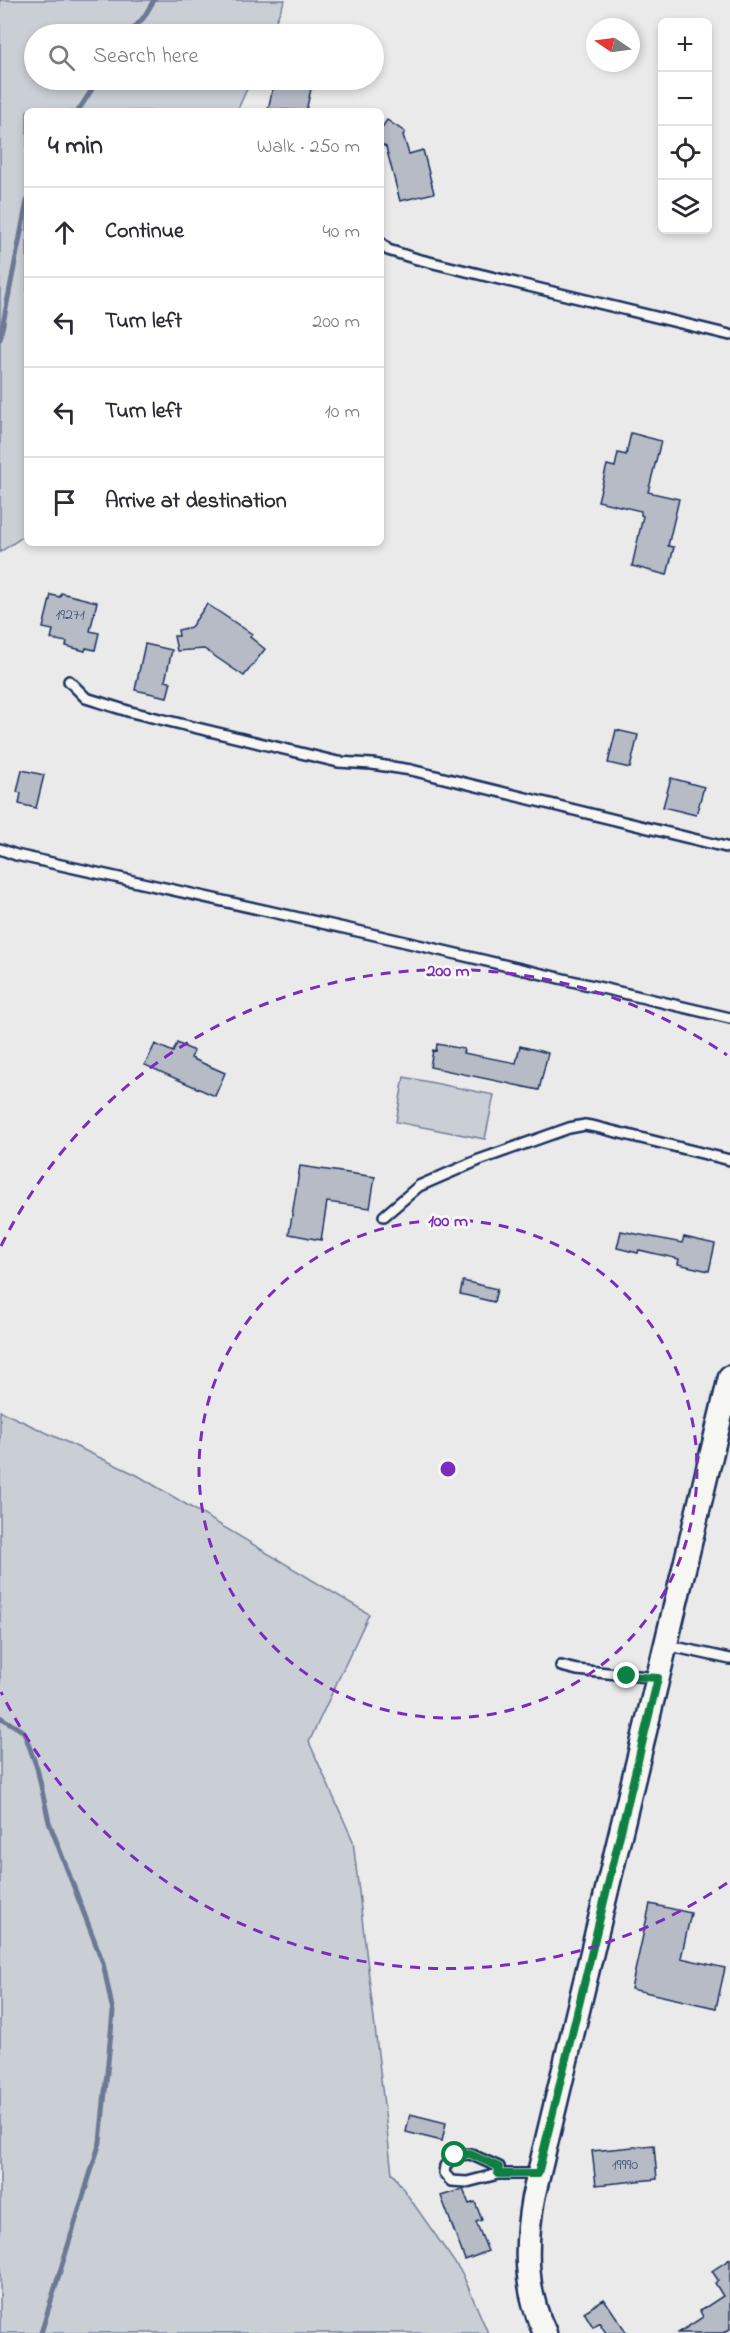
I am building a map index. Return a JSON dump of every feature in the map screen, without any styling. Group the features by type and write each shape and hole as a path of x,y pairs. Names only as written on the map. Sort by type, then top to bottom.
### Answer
{"street":[{"path":"545,2333 534,2305 528,2269 528,2228 538,2174 730,1377"}],"lane":[{"path":"384,246 388,250 417,259 730,335"},
{"path":"69,681 86,698 131,712 338,762 411,770 730,848"},
{"path":"0,849 16,855 371,934 730,1018"},
{"path":"384,1216 419,1186 479,1160 569,1128 585,1125 730,1160"},
{"path":"666,1645 730,1659"},
{"path":"561,1666 577,1670 658,1678"},
{"path":"498,2174 499,2167 470,2154 455,2155 444,2166 444,2173 451,2181 467,2182 498,2174 538,2174"}],"shaded area":[{"path":"0,0 285,0 274,24 24,24 24,90 246,90 238,108 24,108 24,536 0,552"},
{"path":"404,1077 494,1095 485,1139 396,1122"},
{"path":"0,1411 137,1475 369,1614 309,1742 353,1841 392,2173 462,2273 488,2333 0,2333"}],"building":[{"path":"273,90 311,90 307,108 268,108"},
{"path":"387,120 405,132 403,135 409,154 423,150 434,193 400,201 384,146 384,124"},
{"path":"631,433 661,441 648,492 679,499 668,546 674,547 667,575 632,566 643,516 641,511 598,501 607,465 615,467 618,453 626,455"},
{"path":"61,593 97,602 90,631 99,633 95,650 86,648 85,651 66,646 67,642 51,639 53,630 43,628 51,595 60,597"},
{"path":"207,604 252,634 250,637 265,649 244,676 204,649 177,651 174,636 179,636 178,630 191,627"},
{"path":"145,644 172,650 165,681 171,682 167,697 135,690"},
{"path":"616,730 638,735 630,768 608,763"},
{"path":"22,770 44,775 36,808 19,804 21,793 17,792"},
{"path":"671,778 704,787 696,815 663,807"},
{"path":"177,1043 194,1051 191,1058 225,1073 215,1096 145,1065 155,1044 173,1052"},
{"path":"437,1044 464,1049 463,1053 516,1063 520,1046 548,1053 539,1090 430,1067 433,1050 436,1051"},
{"path":"300,1166 375,1177 370,1208 327,1202 321,1240 289,1234"},
{"path":"621,1231 682,1243 684,1237 715,1244 709,1271 678,1264 679,1259 639,1250 638,1253 617,1248"},
{"path":"463,1281 497,1289 494,1302 460,1294"},
{"path":"650,1904 691,1913 681,1958 725,1968 716,2008 631,1989"},
{"path":"410,2114 446,2123 442,2141 406,2132"},
{"path":"654,2145 657,2179 596,2185 592,2151"},
{"path":"463,2189 469,2204 475,2202 482,2220 476,2222 488,2251 465,2260 441,2196"},
{"path":"730,2259 730,2329 723,2333 678,2333 703,2317 700,2311 723,2296 715,2283 718,2280 712,2271"},
{"path":"604,2299 627,2333 606,2333 599,2322 593,2327 584,2312"}],"waterway":[{"path":"138,24 154,0"},
{"path":"80,108 92,90"},
{"path":"0,339 24,216"},
{"path":"0,1717 24,1732 37,1768 49,1822 103,1963 113,2012 100,2142 41,2333"}],"route":[{"path":"455,2155 470,2154 499,2167 498,2174 538,2174 658,1678 627,1676"}]}
